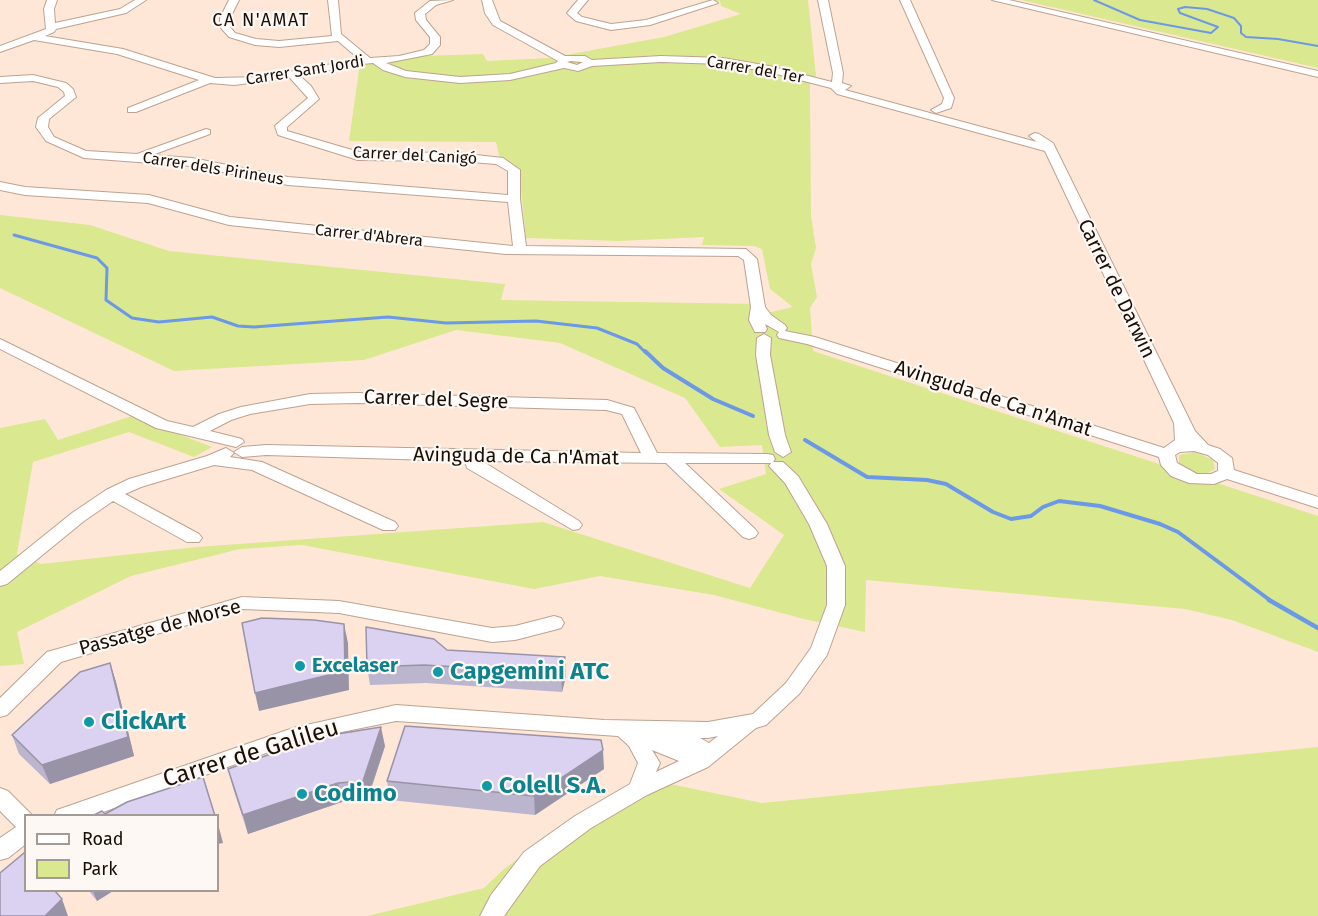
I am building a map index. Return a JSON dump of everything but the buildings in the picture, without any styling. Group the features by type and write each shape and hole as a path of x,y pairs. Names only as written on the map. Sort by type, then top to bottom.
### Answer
{"street":[{"path":"0,49 51,30 49,9 52,0"},
{"path":"51,27 123,12 141,0"},
{"path":"234,0 225,18 225,27 232,34 255,42 279,44 340,38"},
{"path":"333,0 336,35 340,38"},
{"name":"Carrer Sant Jordi","path":"36,37 139,56 209,80 234,82 372,60 399,59 428,52 435,45 435,37 421,20 420,13 433,3 448,0"},
{"path":"487,0 490,13 496,23 563,63"},
{"path":"583,0 572,13 579,19 611,27 655,21 713,3"},
{"path":"823,0 844,87"},
{"path":"904,0 949,98 947,106 936,110"},
{"path":"997,0 1318,74"},
{"name":"Carrer del Ter","path":"340,38 381,65 405,74 453,80 510,77 563,63 578,68 590,63 661,59 723,62 769,69 844,87"},
{"name":"Carrer del Canigó","path":"292,74 307,88 314,99 281,126 282,133 358,156 458,157 499,161 514,170 514,199 520,250"},
{"name":"Carrer dels Pirineus","path":"0,80 33,78 62,86 69,91 71,97 44,118 42,127 50,139 84,154 192,162 288,181 514,199"},
{"path":"132,110 209,80"},
{"path":"844,87 936,110 1030,139"},
{"path":"844,87 1030,139"},
{"path":"139,157 206,132"},
{"name":"Carrer de Darwin","path":"1030,139 1047,142 1182,423 1201,447"},
{"name":"Carrer d'Abrera","path":"0,186 26,191 149,199 229,221 520,250 741,252 750,259 758,307 766,318 771,336"},
{"path":"492,916 499,902 532,859 583,822 639,789 705,757 750,722 759,720 793,688 820,650 836,605 836,566 818,524 780,458 763,355 771,336"},
{"name":"Avinguda de Ca n'Amat","path":"771,336 821,344 1172,450"},
{"name":"Avinguda de Ca n'Amat","path":"0,343 162,425 195,433 237,451 672,460 780,458"},
{"name":"Carrer del Segre","path":"195,433 225,417 247,410 310,399 358,398 607,405 628,411 652,459"},
{"path":"1182,423 1183,441 1172,450 1167,461 1172,468 1188,477 1214,479 1226,472 1318,503"},
{"path":"1172,450 1201,447 1223,458 1227,466 1226,472"},
{"path":"0,580 78,517 112,494 135,483 237,451 389,526"},
{"path":"474,456 473,464 573,525"},
{"path":"672,460 749,533"},
{"path":"112,494 193,538"},
{"name":"Passatge de Morse","path":"0,710 54,657 243,603 339,607 492,635 515,633 554,623"},
{"name":"Carrer de Galileu","path":"71,814 300,733 396,713 621,729 708,730 750,722"},
{"path":"621,729 637,741 650,763 639,789"},
{"name":"Carrer de Galileu","path":"621,729 705,757"},
{"name":"Carrer de Galileu","path":"659,729 685,738 705,757"},
{"path":"0,797 24,821"},
{"path":"0,851 24,833"}],"green space":[{"path":"699,0 808,0 816,76 810,84 811,216 816,248 811,264 817,297 810,308 813,351 1318,516 1318,652 1232,620 1185,609 866,580 865,632 804,619 714,595 600,576 534,589 302,545 240,549 131,576 17,632 24,664 0,666 0,428 45,419 58,440 132,416 212,447 194,457 129,432 33,462 17,554 41,564 197,547 543,522 750,588 784,535 719,489 766,474 762,445 720,447 685,398 560,343 456,330 364,360 174,371 0,288 0,215 90,225 169,251 505,284 501,300 763,304 767,313 793,307 770,289 762,249 754,246 702,245 704,237 619,241 526,238 519,170 514,164 500,159 496,142 349,141 360,63 422,56 483,54 487,61 549,58 664,37 741,14 721,6 720,1"},
{"path":"1021,0 1318,0 1318,68"},
{"path":"1196,452 1213,460 1215,469 1208,473 1196,473 1179,464 1179,455"},
{"path":"1318,747 1318,916 367,916 484,888 504,869 543,840 646,779 762,803"}],"waterway":[{"path":"1094,0 1140,20 1211,33 1218,27 1180,13 1178,9 1185,7 1207,9 1234,18 1241,26 1241,33 1246,37 1278,39 1318,46"},
{"path":"14,235 97,258 107,268 106,300 132,318 159,322 212,317 238,326 254,327 388,317 446,323 536,321 597,328 637,344 646,353"},
{"path":"645,351 663,368 713,399 753,416"},
{"path":"805,440 867,477 927,480 946,484 993,512 1011,519 1031,516 1043,507 1059,501 1100,506 1160,524 1178,532 1271,601"},
{"path":"1269,600 1318,628"}],"place":[{"name":"Excelaser","path":"300,666"},
{"name":"Capgemini ATC","path":"438,672"},
{"name":"ClickArt","path":"89,722"},
{"name":"Colell S.A.","path":"487,786"},
{"name":"Codimo","path":"302,794"}],"district":[{"name":"CA N'AMAT","path":"261,21"}]}
